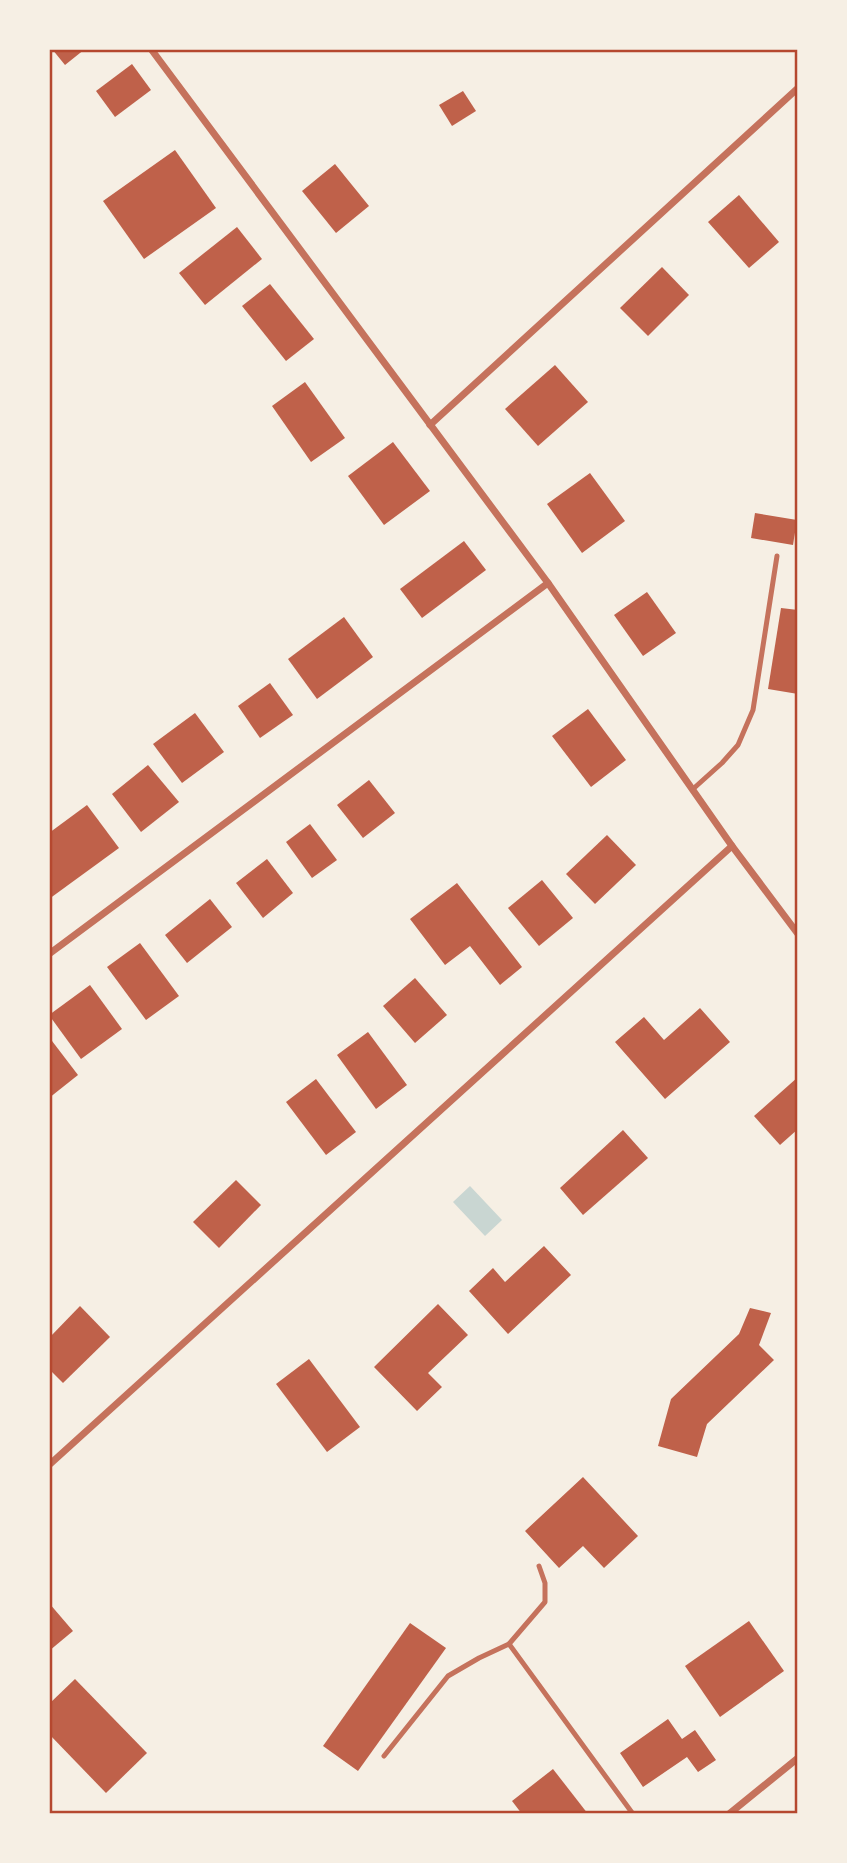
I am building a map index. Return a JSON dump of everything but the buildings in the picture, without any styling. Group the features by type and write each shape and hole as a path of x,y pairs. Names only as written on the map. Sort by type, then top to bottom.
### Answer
{"street":[{"path":"150,49 548,583 732,846 798,934"},
{"path":"430,425 798,88"},
{"path":"49,954 548,583"},
{"path":"49,1465 732,846"},
{"path":"729,1814 798,1758"}],"lane":[{"path":"692,789 722,763 738,744 753,710 777,556"},
{"path":"384,1756 448,1676 509,1644 545,1602 545,1583 539,1566"},
{"path":"509,1644 633,1814"}],"shaded area":[{"path":"470,1186 502,1220 485,1236 453,1202"}]}
